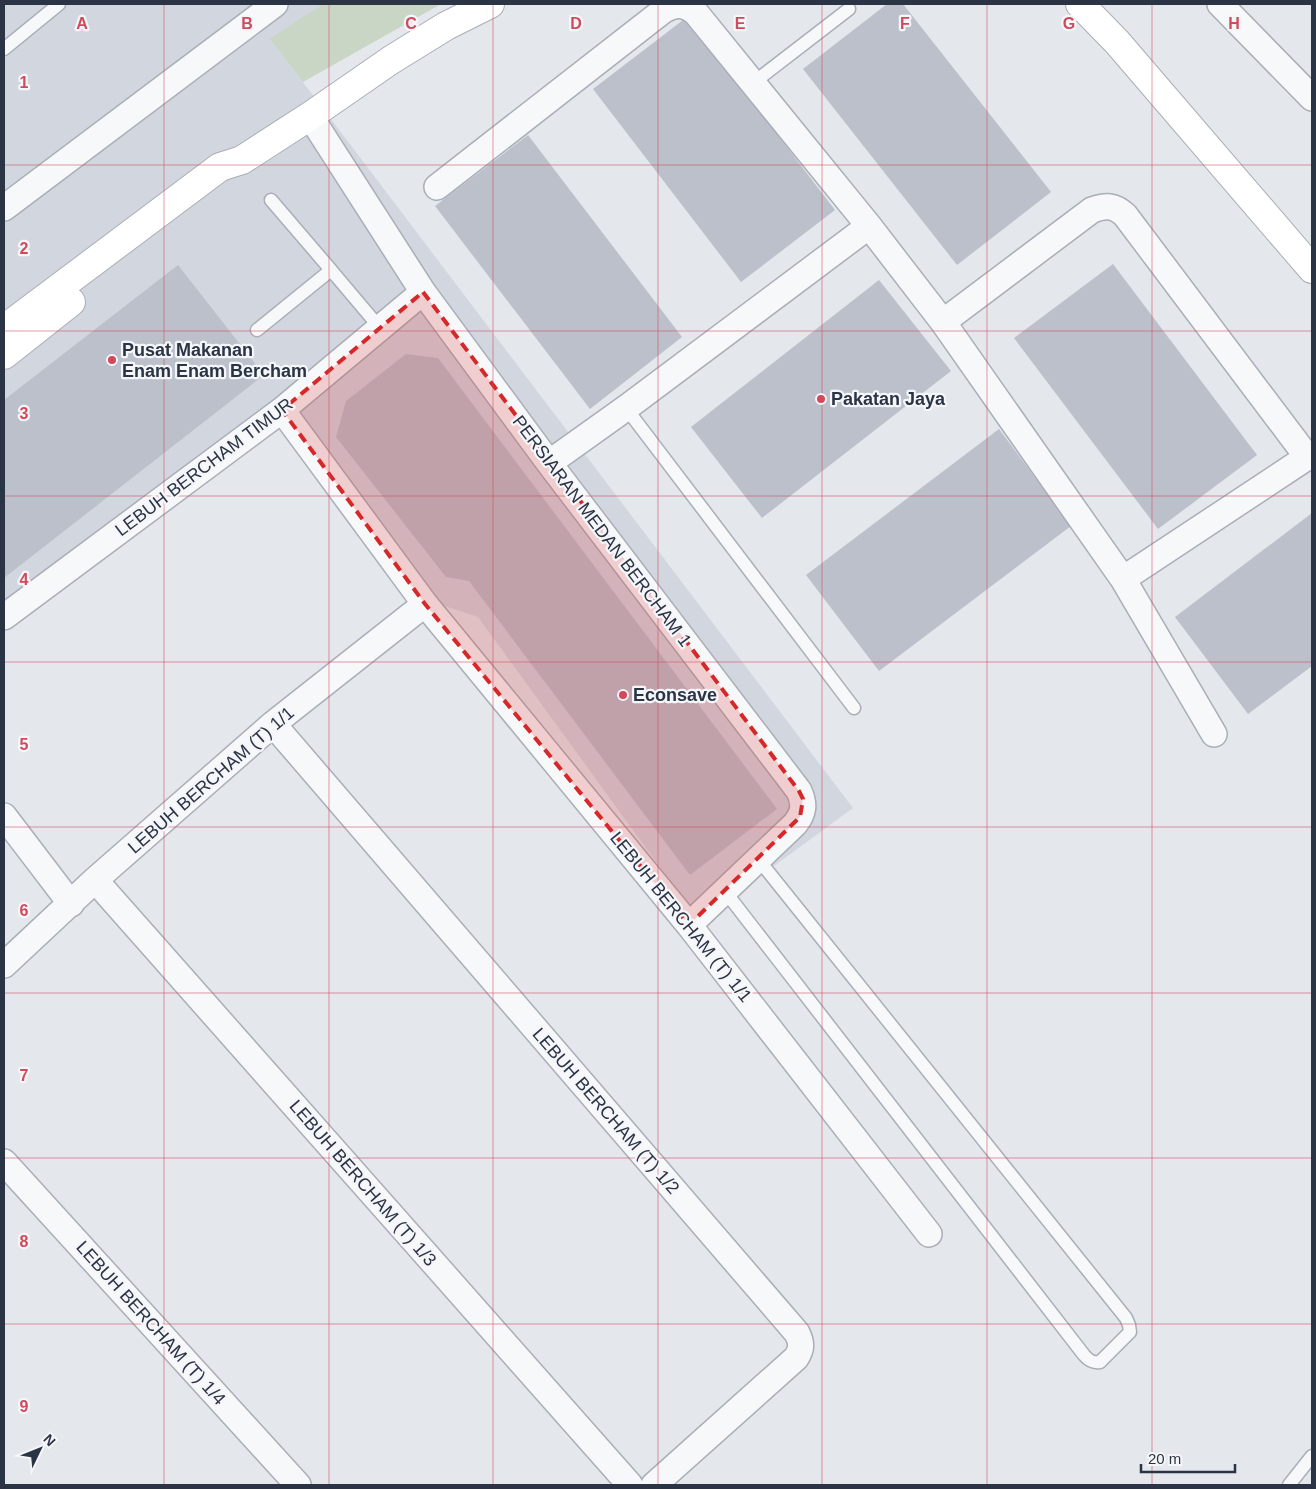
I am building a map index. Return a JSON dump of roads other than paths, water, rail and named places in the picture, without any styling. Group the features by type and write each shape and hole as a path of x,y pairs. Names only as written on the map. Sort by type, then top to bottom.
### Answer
{"street":[{"path":"4,208 275,4"},
{"path":"4,329 220,166 242,160 391,60 446,26 490,4"},
{"path":"1060,4 1083,22 1117,42"},
{"path":"1080,4 1117,42 1312,269"},
{"path":"1103,4 1312,242"},
{"path":"1220,4 1312,98"},
{"path":"437,186 656,16 672,6 681,5 690,8 869,226 943,322 1123,579 1214,734"},
{"name":"PERSIARAN MEDAN BERCHAM 1","path":"310,116 423,292 799,791 803,799 800,817 689,925"},
{"path":"4,355 233,178 242,160"},
{"path":"943,322 1092,210 1110,206 1118,209 1125,215 1310,456 1123,579"},
{"path":"550,463 869,226"},
{"name":"LEBUH BERCHAM TIMUR","path":"4,617 282,410 423,292"},
{"name":"LEBUH BERCHAM (T) 1/1","path":"282,410 426,604 689,925 930,1234"},
{"name":"LEBUH BERCHAM (T) 1/1","path":"4,966 95,880 272,724 426,604"},
{"name":"LEBUH BERCHAM (T) 1/2","path":"272,724 797,1332 801,1341 801,1350 796,1358 654,1485"},
{"path":"4,816 70,904"},
{"name":"LEBUH BERCHAM (T) 1/3","path":"95,880 630,1485"},
{"name":"LEBUH BERCHAM (T) 1/4","path":"4,1162 298,1485"}],"lane":[{"path":"4,49 59,4"},
{"path":"753,83 849,9"},
{"path":"271,200 380,328"},
{"path":"257,330 331,270"},
{"path":"626,408 854,708"},
{"path":"724,890 1084,1355 1089,1361 1100,1362 1130,1332 1126,1318 758,859"},
{"path":"1289,1485 1312,1456"}],"place":[{"name":"Pusat Makanan Enam Enam Bercham","path":"112,360"},
{"name":"Pakatan Jaya","path":"821,399"},
{"name":"Econsave","path":"623,695"}]}
